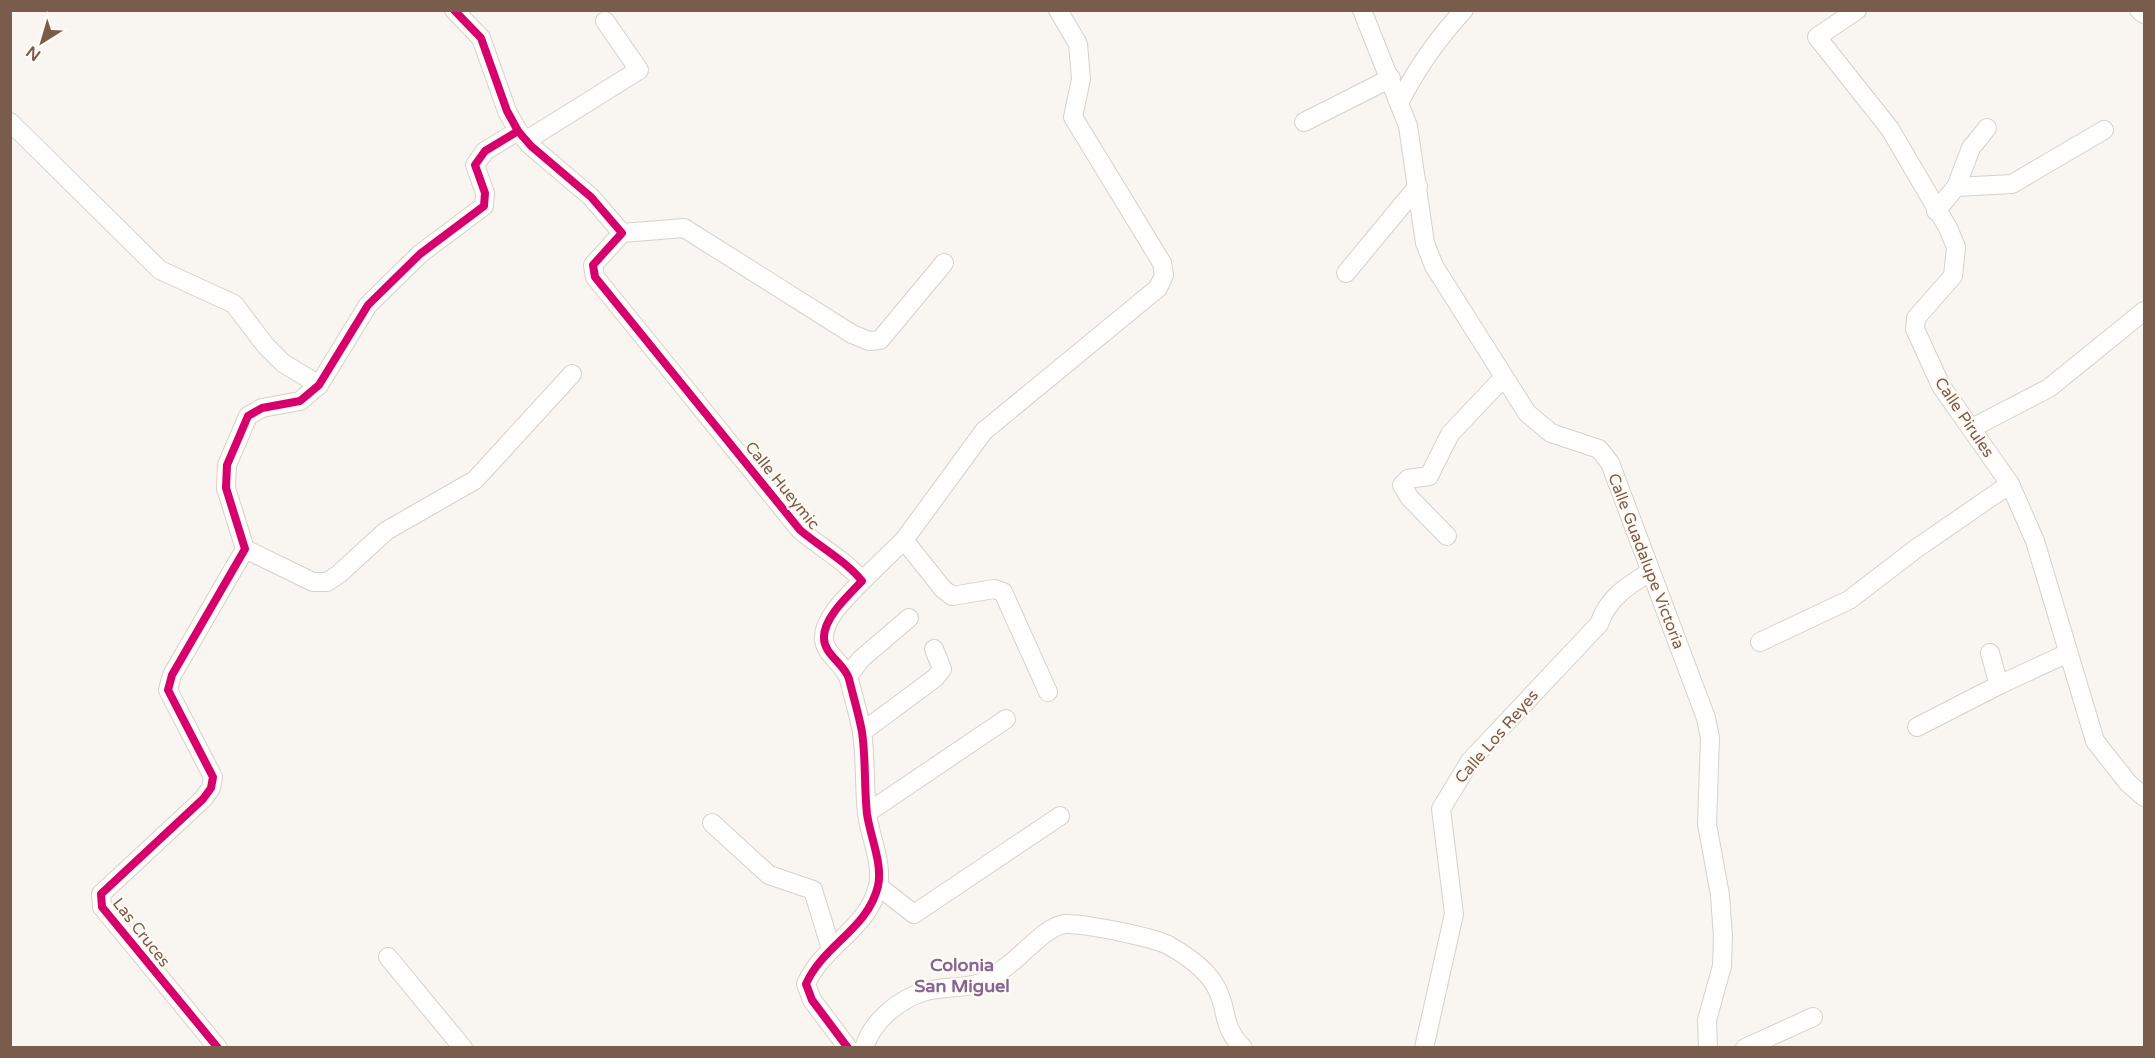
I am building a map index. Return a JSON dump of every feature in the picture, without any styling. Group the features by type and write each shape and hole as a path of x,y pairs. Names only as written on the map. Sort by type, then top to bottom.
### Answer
{"street":[{"path":"454,10 481,38 507,111 523,135 591,197 622,233 684,228 852,333 869,341 880,340 944,262"},
{"path":"848,1047 812,1000 806,984 812,971 831,949 866,915 878,886 879,868 867,813 862,732 848,676 832,656 823,639 826,626 862,581 904,540 984,430 1158,288 1164,275 1162,263 1073,117 1081,79 1078,44 1058,10"},
{"name":"Calle Guadalupe Victoria","path":"1362,10 1408,126 1425,243 1434,266 1527,413 1551,433 1599,449 1610,463 1703,708 1710,738 1707,824 1720,895 1723,937 1722,966 1707,1020 1708,1047"},
{"path":"1400,101 1413,75 1444,32 1464,10"},
{"name":"Calle Pirules","path":"1857,10 1817,37 1890,129 1948,228 1956,247 1953,276 1916,318 1915,329 1941,386 2010,484 2035,541 2095,741 2128,783 2145,797"},
{"path":"2139,10 2145,14"},
{"path":"572,374 475,480 386,531 327,582 314,582 245,549 226,488 227,465 248,416 262,408 300,401 319,385 368,305 420,254 484,206 485,193 475,165 485,151 523,135 639,70 605,21"},
{"path":"1304,122 1390,78"},
{"path":"10,122 160,270 234,304 265,345 283,363 319,385"},
{"path":"1936,211 1956,187 1971,148 1987,128"},
{"path":"1956,187 2012,184 2104,130"},
{"path":"1346,273 1418,186"},
{"name":"Calle Hueymic","path":"622,233 593,265 596,277 800,531 828,554 851,567 862,581"},
{"path":"1972,428 2049,388 2145,311"},
{"path":"1447,536 1409,497 1402,484 1408,478 1429,476 1450,434 1503,378"},
{"path":"1760,642 1849,600 1917,548 2010,484"},
{"path":"904,540 943,589 952,596 994,589 1004,592 1048,692"},
{"name":"Las Cruces","path":"218,1047 102,907 101,894 203,799 211,788 213,777 172,703 168,690 172,675 245,549"},
{"name":"Calle Los Reyes","path":"1424,1047 1454,914 1441,809 1470,761 1599,624 1604,611 1622,589 1650,572"},
{"path":"848,676 861,659 909,618"},
{"path":"862,732 935,678 942,669 934,649"},
{"path":"1990,653 1999,685"},
{"path":"1917,727 2068,653"},
{"path":"867,813 1006,719"},
{"path":"878,886 914,914 1060,816"},
{"path":"712,823 769,875 813,890 831,949"},
{"path":"864,1047 875,1027 896,1005 925,991 985,982 1019,959 1048,930 1064,924 1128,934 1166,944 1199,966 1218,990 1223,1014 1232,1036 1243,1047"},
{"path":"388,957 463,1047"},
{"path":"1745,1047 1813,1017"}],"cycle path":[{"path":"454,10 481,38 507,111 518,131 531,146 591,197 622,233 593,265 595,277 800,530 841,561 862,581 833,614 825,629 824,637 830,654 847,674 861,726 867,814 878,859 878,886 865,914 823,958 806,984 812,1000 848,1048"},
{"path":"218,1048 102,907 101,894 203,799 211,788 213,777 168,690 172,675 245,549 226,488 227,465 248,416 262,408 300,401 319,385 368,305 420,254 484,206 485,193 475,165 485,151 518,131"}],"district":[{"name":"Colonia San Miguel","path":"962,975"}]}
